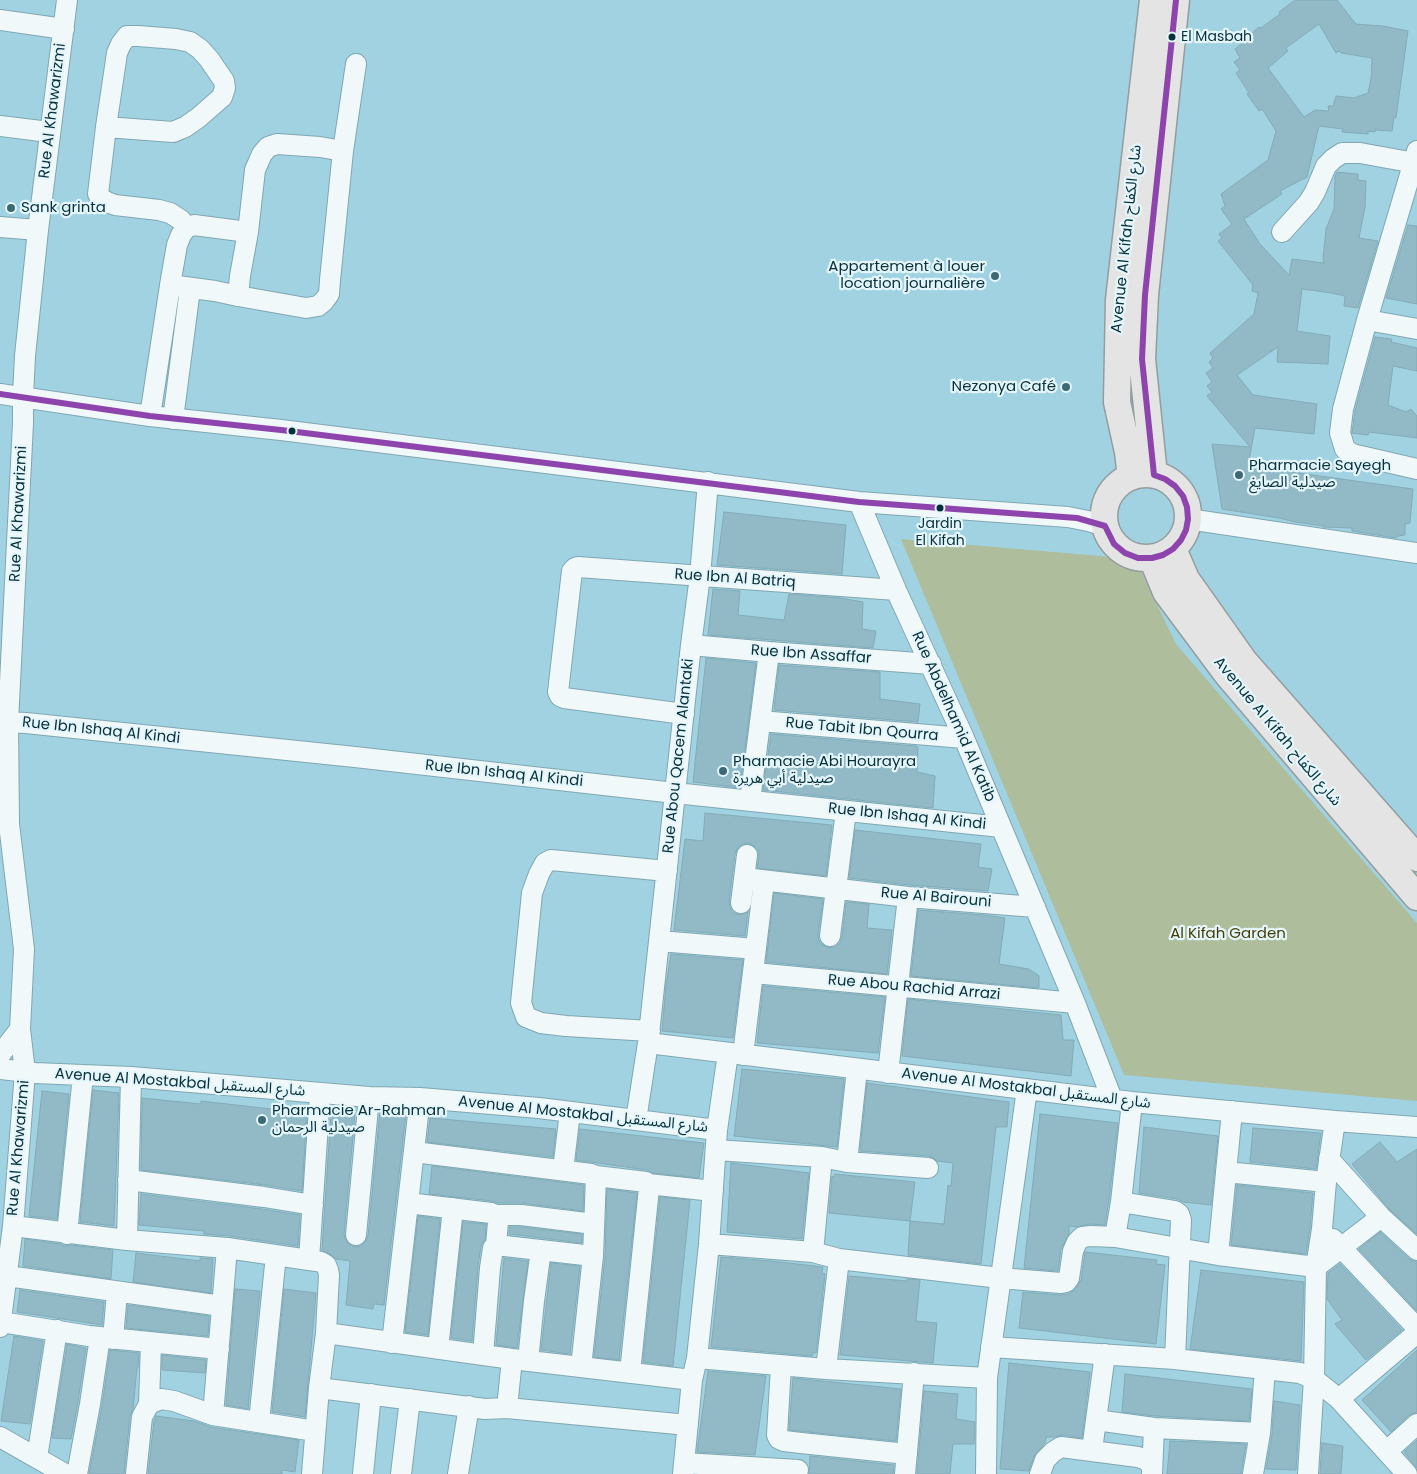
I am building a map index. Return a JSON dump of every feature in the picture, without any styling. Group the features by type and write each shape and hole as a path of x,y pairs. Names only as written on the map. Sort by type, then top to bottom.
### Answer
{"main road":[{"name":"Avenue Al Kifah شارع الكفاح","path":"1143,476 1128,452 1117,402 1119,300 1153,0"},
{"name":"Avenue Al Kifah شارع الكفاح","path":"1143,476 1142,359 1145,295 1176,0"},
{"path":"1143,476 1166,479 1175,486 1183,496 1187,507 1188,519 1186,530 1181,540 1163,554 1138,558 1125,553 1114,544 1105,518 1111,493 1120,484 1143,476"},
{"name":"Avenue Al Kifah شارع الكفاح","path":"1163,554 1186,579 1244,661 1417,858"},
{"name":"Avenue Al Kifah شارع الكفاح","path":"1163,554 1166,592 1227,674 1417,897"}],"street":[{"name":"Rue Al Khawarizmi","path":"0,1327 13,1226 25,1072 20,1030 24,949 9,824 8,722 24,423 22,396 38,230 67,0"},
{"path":"0,20 64,29"},
{"path":"106,127 173,132 186,127 215,105 222,97 225,88 224,81 209,59 190,42 176,38 127,36 117,53 106,127 98,194 107,202 170,213 180,220 186,228"},
{"path":"170,285 215,291 306,308 318,306 324,301 328,294 330,280 343,151 356,64"},
{"path":"0,126 50,132"},
{"path":"238,296 255,170 262,154 268,147 277,144 320,147 343,151"},
{"path":"1282,232 1309,202 1326,166 1332,159 1342,153 1416,156 1367,320 1343,409 1340,433 1345,449 1352,454 1417,469"},
{"path":"150,416 170,285 177,246 181,235 186,228 194,225 248,232"},
{"path":"0,227 38,230"},
{"path":"173,418 190,289"},
{"path":"1367,320 1417,329"},
{"path":"0,394 150,416 290,431 859,502 1077,518 1105,518"},
{"name":"Rue Abou Qacem Alantaki","path":"636,1120 649,1037 700,576 708,482"},
{"name":"Rue Abdelhamid Al Katib","path":"859,502 896,590 964,738 1075,1003 1112,1099"},
{"path":"1188,519 1417,553"},
{"name":"Rue Ibn Al Batriq","path":"684,714 560,696 558,692 572,571 575,568 896,590"},
{"name":"Rue Ibn Assaffar","path":"691,645 931,664"},
{"path":"750,801 769,652"},
{"name":"Rue Tabit Ibn Qourra","path":"760,721 964,738"},
{"name":"Rue Ibn Ishaq Al Kindi","path":"8,722 335,755 1001,827"},
{"path":"830,936 846,811"},
{"path":"741,903 747,856"},
{"name":"Avenue Al Mostakbal شارع المستقبل","path":"667,871 550,860 545,863 532,893 521,1003 526,1017 541,1023 649,1037 736,1054 888,1073 1132,1102 1335,1122 1417,1127"},
{"name":"Rue Al Bairouni","path":"744,878 836,889 1035,907"},
{"path":"764,881 754,973 717,1130 709,1244 683,1468 798,1472 801,1443"},
{"path":"888,1073 908,896"},
{"path":"659,941 756,949"},
{"name":"Rue Abou Rachid Arrazi","path":"754,973 1075,1003"},
{"path":"0,1056 20,1030"},
{"name":"Avenue Al Mostakbal شارع المستقبل","path":"0,1069 25,1072 131,1076 369,1097 420,1098 570,1112 717,1130"},
{"path":"847,1162 857,1069"},
{"path":"67,1234 83,1075"},
{"path":"126,1240 131,1076"},
{"path":"989,1474 987,1378 1027,1089"},
{"path":"310,1260 320,1093"},
{"path":"356,1235 369,1097"},
{"path":"392,1343 420,1098"},
{"path":"1115,1237 1121,1202 1132,1102"},
{"path":"1218,1255 1232,1111"},
{"path":"563,1170 570,1112"},
{"path":"1308,1474 1314,1379 1316,1267 1335,1122"},
{"path":"716,1150 822,1157 847,1162 928,1168"},
{"path":"414,1152 713,1191"},
{"path":"813,1252 822,1157"},
{"path":"1329,1159 1381,1218 1417,1250"},
{"path":"1226,1172 1326,1182"},
{"path":"581,1367 593,1256 596,1176"},
{"path":"128,1180 313,1205"},
{"path":"630,1373 648,1184"},
{"path":"1121,1202 1175,1211 1179,1214 1181,1220 1175,1359"},
{"path":"408,1203 496,1215 594,1224"},
{"path":"438,1349 453,1208"},
{"path":"483,1355 490,1268 493,1248 496,1245 498,1222 496,1215"},
{"path":"709,1244 813,1252 839,1259 1000,1278 1062,1283 1066,1282 1069,1278 1073,1251 1077,1242 1082,1237 1115,1237 1218,1255 1316,1267 1381,1218"},
{"path":"13,1226 67,1234 227,1248 321,1262 330,1275 312,1474"},
{"path":"1322,1229 1417,1328"},
{"path":"496,1245 593,1256"},
{"path":"213,1415 227,1248"},
{"path":"507,1408 520,1360 541,1250"},
{"path":"259,1422 276,1255"},
{"path":"826,1369 839,1259"},
{"path":"6,1276 222,1306"},
{"path":"77,1474 90,1404 117,1292"},
{"path":"1,1322 106,1338 219,1349"},
{"path":"37,1458 58,1330"},
{"path":"326,1333 520,1360 692,1380"},
{"path":"1339,1399 1417,1333"},
{"path":"136,1474 142,1418 149,1404 151,1343"},
{"path":"991,1346 1175,1359 1300,1373 1314,1379 1339,1399 1407,1474"},
{"path":"1092,1450 1105,1354"},
{"path":"697,1358 826,1369 987,1378"},
{"path":"781,1365 777,1435 779,1439 907,1454"},
{"path":"1253,1474 1260,1433 1265,1369"},
{"path":"905,1474 914,1373"},
{"path":"319,1388 490,1409 507,1408 688,1425"},
{"path":"363,1474 371,1394"},
{"path":"149,1404 160,1399 174,1400 213,1415 316,1431"},
{"path":"400,1474 410,1399"},
{"path":"458,1474 469,1406"},
{"path":"1096,1420 1154,1428 1260,1433"},
{"path":"1387,1451 1417,1424"},
{"path":"1152,1469 1154,1428"},
{"path":"0,1437 65,1474"},
{"path":"1040,1474 1045,1460 1053,1452 1061,1448 1092,1450 1138,1457 1146,1460 1152,1469"}],"green space":[{"name":"Al Kifah Garden","path":"901,539 1135,559 1176,644 1417,923 1417,1101 1124,1075"}],"building":[{"path":"1295,0 1337,0 1356,24 1383,26 1408,31 1396,118 1394,117 1392,131 1375,130 1375,132 1368,131 1368,134 1342,132 1343,129 1319,126 1307,177 1280,191 1282,194 1244,219 1260,244 1289,275 1292,259 1324,263 1326,229 1334,209 1335,176 1337,172 1358,174 1358,180 1366,181 1365,207 1359,238 1378,241 1358,308 1344,306 1345,296 1302,289 1297,331 1330,336 1328,364 1277,362 1278,347 1237,375 1253,395 1317,404 1314,434 1255,428 1248,466 1413,489 1410,523 1405,524 1405,535 1396,538 1352,531 1352,528 1323,527 1222,509 1212,444 1250,447 1207,396 1212,392 1207,386 1212,382 1206,373 1213,368 1209,362 1213,358 1210,353 1254,314 1258,293 1252,291 1253,285 1218,241 1222,238 1219,234 1232,224 1221,209 1225,206 1221,194 1268,160 1276,131 1262,109 1259,111 1247,94 1249,93 1236,73 1240,70 1234,62 1240,58 1235,49 1242,43 1239,39 1250,31 1252,33 1259,27 1261,28 1280,14 1279,12","holes":["1319,24 1336,53 1339,51 1341,53 1372,58 1368,93 1354,98 1336,96 1333,106 1328,106 1329,111 1315,110 1304,117 1268,68 1288,51 1286,48"]},
{"path":"1408,225 1417,226 1417,304 1386,298"},
{"path":"1375,337 1392,339 1391,342 1417,348 1417,371 1393,366 1388,405 1406,412 1411,409 1417,416 1417,438 1369,432 1368,435 1352,433 1355,411"},
{"path":"724,512 846,525 842,574 717,565"},
{"path":"713,589 740,591 738,615 784,620 789,594 840,598 863,602 862,629 876,631 873,648 708,635"},
{"path":"706,658 756,663 740,788 693,782"},
{"path":"779,665 880,672 880,699 920,704 918,722 774,710"},
{"path":"771,734 918,747 917,772 935,776 933,808 763,790"},
{"path":"705,813 832,825 826,876 757,868 758,850 749,843 743,844 738,847 735,854 729,902 730,908 734,913 740,915 748,912 745,936 674,930 685,839 703,841"},
{"path":"855,830 981,844 978,867 992,869 988,891 849,878"},
{"path":"774,893 823,899 818,935 822,945 829,948 835,947 842,938 846,902 869,904 867,928 892,930 887,974 766,962"},
{"path":"918,910 1005,918 999,964 1029,969 1039,976 1039,988 911,976"},
{"path":"671,954 743,960 733,1038 662,1031"},
{"path":"763,986 885,997 878,1053 757,1043"},
{"path":"908,999 1061,1015 1063,1040 1074,1040 1071,1076 902,1056"},
{"path":"742,1069 844,1079 837,1147 734,1136"},
{"path":"867,1083 1009,1102 1007,1127 996,1127 981,1264 908,1255 910,1221 944,1224 948,1185 951,1186 953,1163 937,1161 929,1156 860,1151"},
{"path":"93,1090 119,1093 114,1226 80,1222"},
{"path":"42,1091 69,1094 57,1219 29,1216"},
{"path":"142,1098 201,1104 201,1101 307,1113 302,1191 141,1170"},
{"path":"380,1111 406,1114 384,1305 374,1304 373,1309 346,1305 350,1261 336,1259 322,1250 331,1112 355,1114 344,1234 349,1244 355,1247 361,1246 368,1236"},
{"path":"1040,1114 1118,1123 1105,1225 1069,1226 1069,1234 1061,1249 1058,1271 1024,1268"},
{"path":"430,1118 556,1129 553,1157 427,1142"},
{"path":"1144,1127 1218,1136 1211,1205 1183,1202 1177,1199 1139,1193"},
{"path":"1253,1128 1321,1133 1316,1169 1250,1162"},
{"path":"580,1129 704,1143 699,1178 652,1173 647,1170 576,1160"},
{"path":"1380,1142 1397,1162 1417,1149 1417,1234 1389,1209 1352,1164"},
{"path":"731,1163 809,1173 802,1239 727,1232"},
{"path":"432,1166 584,1185 583,1211 429,1194"},
{"path":"835,1174 915,1182 910,1221 829,1213 832,1176 834,1177"},
{"path":"1237,1185 1313,1193 1306,1254 1231,1245"},
{"path":"607,1189 637,1193 619,1360 594,1357 605,1257"},
{"path":"141,1194 300,1215 298,1246 204,1234 204,1231 139,1225"},
{"path":"660,1197 690,1200 673,1366 643,1362"},
{"path":"418,1216 440,1219 428,1335 405,1332"},
{"path":"463,1222 486,1224 485,1240 481,1246 478,1266 472,1341 451,1338"},
{"path":"510,1227 582,1234 582,1243 509,1234"},
{"path":"1380,1232 1409,1259 1417,1262 1417,1311 1359,1249"},
{"path":"25,1239 65,1246 113,1250 111,1279 23,1266"},
{"path":"1085,1252 1157,1260 1156,1264 1165,1265 1156,1344 1019,1328 1023,1292 1060,1295 1068,1294 1075,1290 1081,1280"},
{"path":"136,1253 200,1261 200,1258 213,1259 211,1293 133,1282"},
{"path":"721,1257 823,1267 822,1273 825,1274 816,1353 813,1353 812,1356 711,1347"},
{"path":"504,1258 528,1261 517,1348 496,1345"},
{"path":"551,1263 580,1266 570,1354 541,1350"},
{"path":"1340,1264 1402,1330 1366,1360 1335,1324 1342,1320 1327,1299 1328,1273"},
{"path":"1201,1270 1304,1282 1301,1361 1190,1349"},
{"path":"849,1276 907,1281 907,1279 920,1280 916,1321 937,1323 933,1363 840,1355"},
{"path":"235,1289 260,1291 248,1409 226,1405"},
{"path":"284,1289 316,1293 305,1417 272,1412"},
{"path":"20,1290 104,1302 102,1325 17,1312"},
{"path":"128,1305 209,1316 208,1336 126,1328"},
{"path":"14,1336 43,1341 30,1424 1,1421"},
{"path":"67,1344 86,1348 78,1402 71,1439 52,1438"},
{"path":"110,1350 139,1353 124,1474 89,1474 102,1406"},
{"path":"1417,1350 1417,1412 1409,1415 1391,1432 1362,1400"},
{"path":"162,1355 206,1360 205,1373 162,1370"},
{"path":"1009,1363 1090,1372 1082,1438 1063,1435 1046,1437 1045,1443 1034,1456 1029,1471 1000,1469"},
{"path":"708,1371 766,1376 755,1455 697,1452"},
{"path":"1125,1374 1252,1389 1249,1421 1155,1416 1122,1412"},
{"path":"793,1378 901,1389 896,1441 789,1430"},
{"path":"924,1391 958,1394 956,1419 975,1422 974,1444 953,1444 950,1474 917,1474"},
{"path":"1274,1401 1300,1405 1296,1470 1266,1469 1272,1434"},
{"path":"156,1416 194,1421 211,1427 299,1440 295,1472 282,1470 282,1474 148,1474"},
{"path":"1417,1440 1417,1468 1404,1452"},
{"path":"1170,1441 1246,1444 1241,1474 1167,1474"},
{"path":"1322,1443 1343,1446 1341,1474 1320,1474"},
{"path":"810,1456 894,1465 893,1474 809,1474"}],"transit line":[{"path":"0,394 150,416 281,430 859,502 1077,518 1105,526 1114,544 1125,553 1138,558 1152,558 1163,555 1173,549 1181,540 1186,530 1188,519 1187,507 1183,496 1175,486 1165,479 1154,475 1142,359 1145,295 1176,0"}],"place":[{"name":"El Masbah","path":"1172,37"},
{"name":"Sank grinta","path":"11,208"},
{"name":"Appartement à louer location journalière","path":"995,276"},
{"name":"Nezonya Café","path":"1066,387"},
{"name":"Pharmacie Sayegh صيدلية الصايغ","path":"1239,475"},
{"name":"Jardin El Kifah","path":"940,508"},
{"name":"Pharmacie Abi Hourayra صيدلية أبي هريرة","path":"723,771"},
{"name":"Pharmacie Ar-Rahman صيدلية الرحمان","path":"262,1120"}]}
